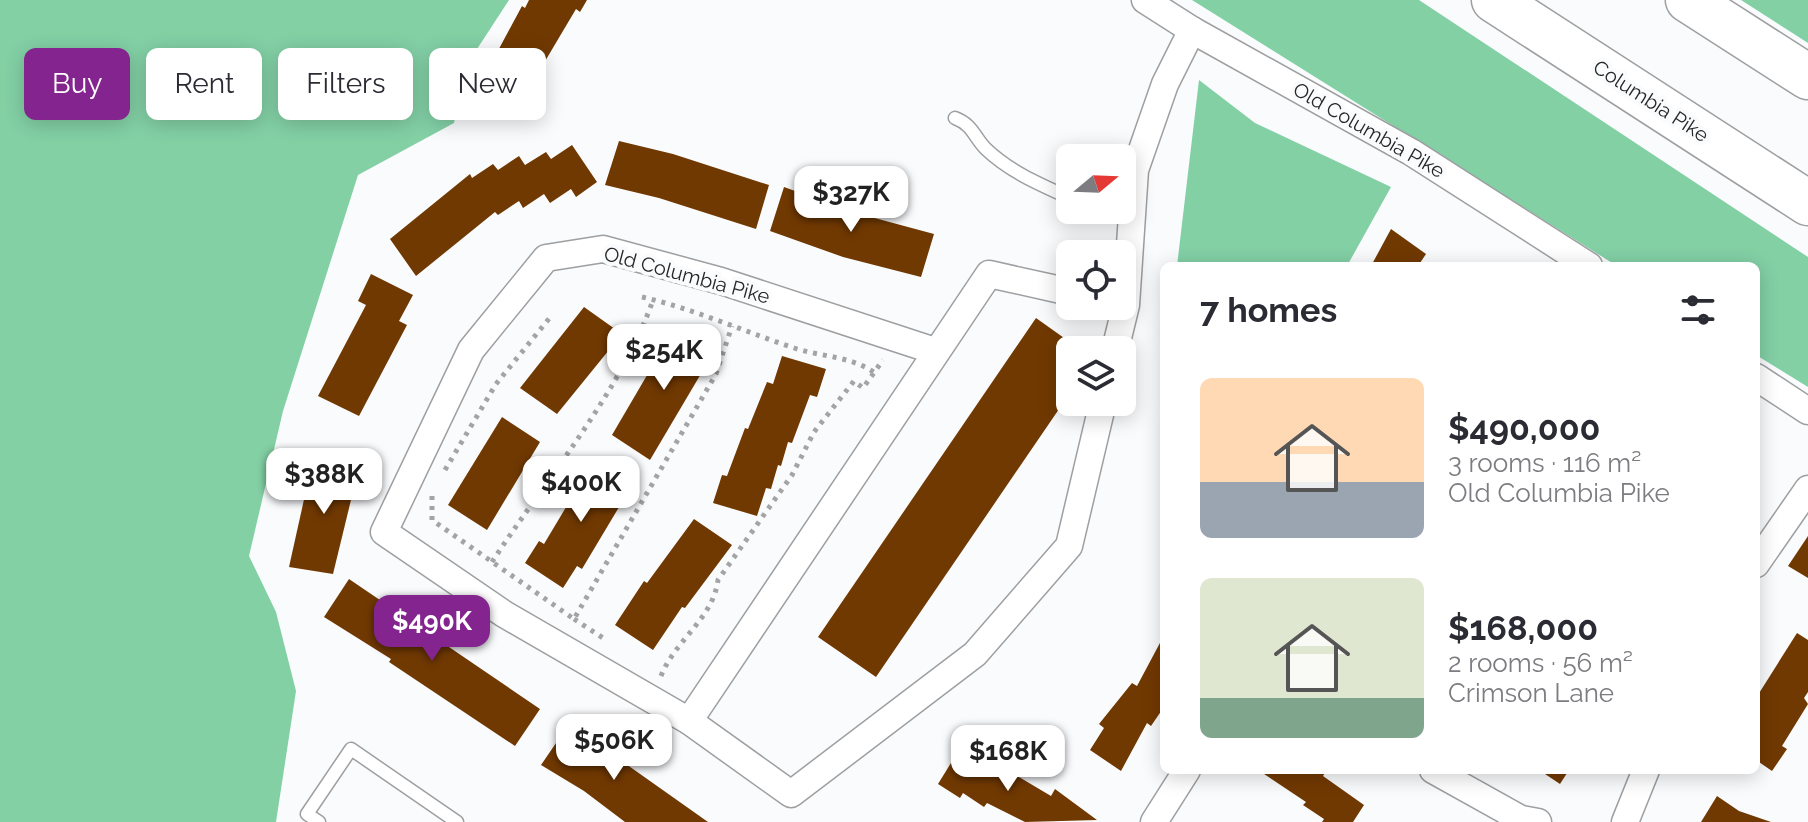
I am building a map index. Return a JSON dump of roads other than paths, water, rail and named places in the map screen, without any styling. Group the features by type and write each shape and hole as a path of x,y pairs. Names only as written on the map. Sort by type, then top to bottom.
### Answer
{"highway":[{"name":"Columbia Pike","path":"1494,0 1808,203"},
{"path":"1688,0 1808,77"}],"street":[{"name":"Old Columbia Pike","path":"1145,0 1192,30 1411,152 1583,262"},
{"path":"1136,167 1165,84 1192,30"},
{"name":"Old Columbia Pike","path":"689,721 572,655 384,532 471,350 546,258 603,249 721,281 935,351"},
{"path":"1056,289 989,274 689,721 791,794 975,654 1069,546 1100,416"},
{"path":"1760,380 1808,411"},
{"path":"1760,558 1808,489"},
{"path":"1154,822 1184,774"},
{"path":"1440,774 1526,821"},
{"path":"1625,822 1644,774"}],"lane":[{"path":"955,118 968,123 985,148 1029,180 1056,192"},
{"path":"319,822 307,814 351,749 457,822"}]}
